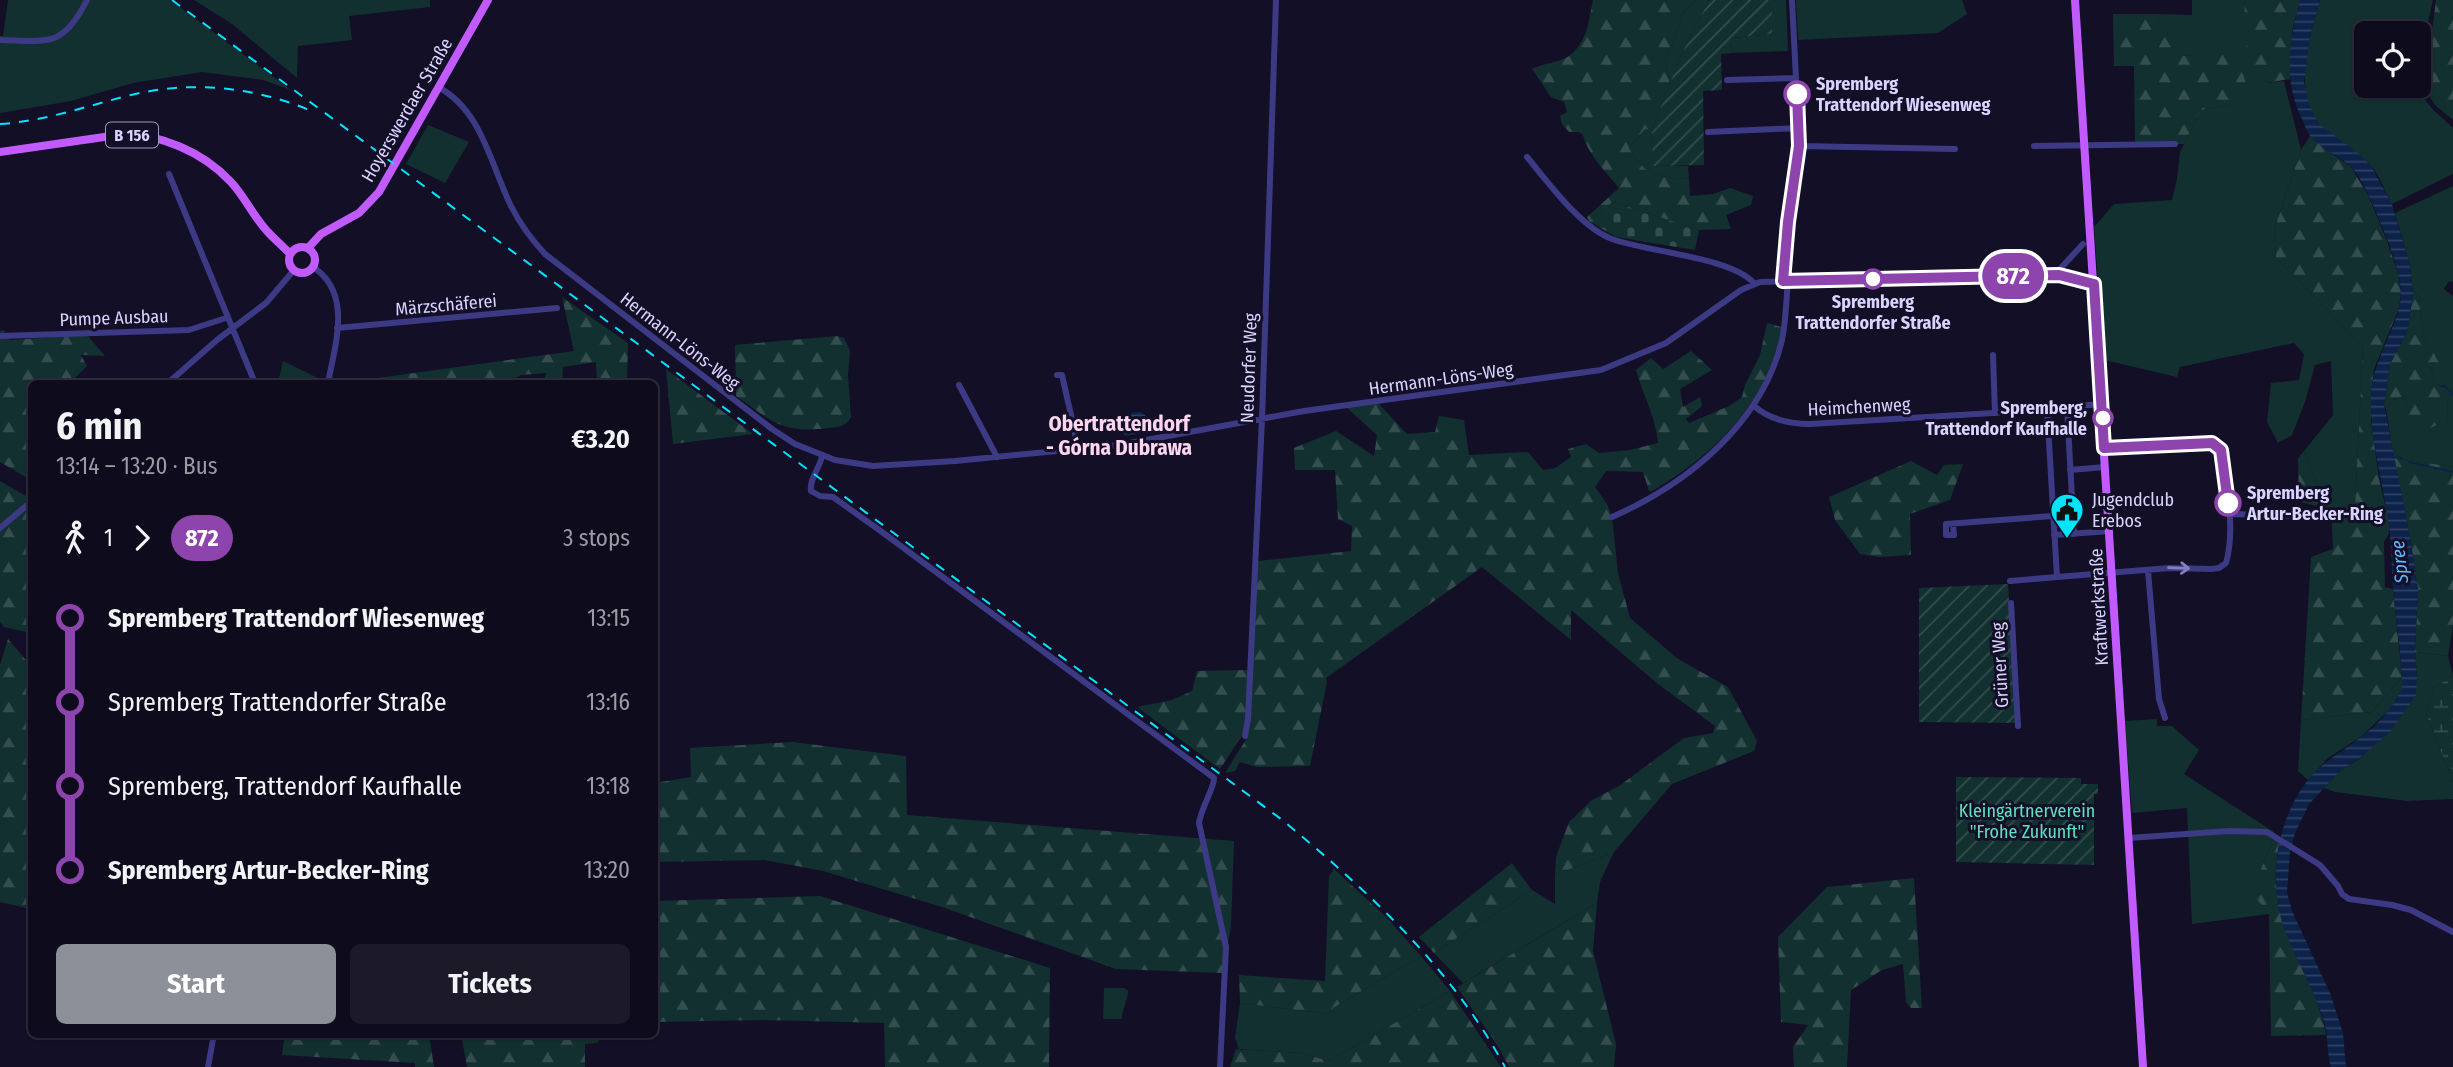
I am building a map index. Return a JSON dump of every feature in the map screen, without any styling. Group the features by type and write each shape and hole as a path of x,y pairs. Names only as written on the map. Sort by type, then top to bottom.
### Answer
{"main road":[{"name":"Hoyerswerdaer Straße","path":"308,248 321,234 359,213 379,192 488,0"},
{"name":"Kraftwerkstraße","path":"2075,0 2143,1067"},
{"name":"B 156","path":"0,152 118,135 136,135 168,142 218,170 245,199 266,231 290,254"},
{"path":"300,247 308,248 314,257 313,267 303,273 295,270 289,262 290,254 300,247"}],"street":[{"path":"0,40 54,40 71,26 86,0"},
{"name":"Neudorfer Weg","path":"1245,736 1262,419 1276,0"},
{"path":"1612,517 1659,494 1713,453 1754,406 1775,362 1781,342 1786,233 1800,128 1792,0"},
{"path":"1727,80 1796,78"},
{"name":"Hermann-Löns-Weg","path":"438,87 447,92 474,124 489,150 516,216 545,254 795,444 821,456 873,466 1076,450 1156,439 1262,419 1602,370 1666,343 1755,283 2059,275 2094,284"},
{"path":"1708,132 1800,128"},
{"path":"2034,146 2175,144"},
{"path":"1799,146 1955,149"},
{"path":"1527,157 1569,206 1610,239 1696,258 1747,275 1755,283"},
{"path":"169,174 254,380"},
{"path":"2059,275 2059,270 2083,244"},
{"path":"313,267 333,287 337,296 337,328 328,380"},
{"path":"171,380 266,303 295,270"},
{"name":"Märzschäferei","path":"337,328 557,308"},
{"name":"Pumpe Ausbau","path":"0,336 189,330 226,318"},
{"path":"1993,355 1995,413"},
{"path":"1058,375 1062,375 1075,433 1076,450"},
{"path":"959,385 997,457"},
{"name":"Heimchenweg","path":"1754,406 1760,412 1794,424 2102,404"},
{"path":"2067,407 2074,534"},
{"path":"2047,408 2057,577"},
{"path":"2010,581 2170,568 2219,568 2226,563 2229,514 2221,450 2218,446 2212,443 2104,448"},
{"path":"821,456 820,466 811,481 811,491 820,496 833,497 882,532 1216,781 1203,806 1199,823 1226,947 1220,1067"},
{"path":"2070,470 2105,467"},
{"path":"0,528 28,504"},
{"path":"2229,514 2309,516"},
{"path":"1953,524 2053,516"},
{"path":"2054,535 2110,531"},
{"path":"2148,571 2159,699 2165,719"},
{"name":"Grüner Weg","path":"2011,603 2018,726"},
{"path":"2129,838 2262,831 2275,836 2320,865 2348,899 2411,910 2453,932"},
{"path":"208,1067 213,1038"}],"green space":[{"path":"8,0 170,0 291,90 263,80 202,72 133,83 71,101 0,113 0,36 3,36"},
{"path":"194,0 430,0 430,7 349,16 352,40 298,46 297,78 232,24"},
{"path":"1593,0 1695,0 1684,12 1665,62 1670,84 1652,131 1645,129 1629,148 1641,165 1654,174 1689,179 1690,196 1713,194 1730,188 1753,196 1751,205 1726,215 1731,229 1699,230 1613,202 1589,221 1587,217 1619,188 1593,157 1583,135 1569,132 1562,124 1560,116 1567,112 1564,102 1551,97 1532,69 1556,62 1575,51 1586,31"},
{"path":"1695,0 1709,0 1680,57 1670,84 1665,62 1684,12"},
{"path":"1709,0 1772,0 1772,34 1732,38 1731,53 1721,54 1722,90 1703,91 1704,165 1653,166 1652,131 1680,57"},
{"path":"1772,0 1786,0 1788,51 1731,53 1732,38 1772,34"},
{"path":"1796,0 1962,0 1967,14 1938,33 1798,40"},
{"path":"2192,0 2244,0 2248,55 2267,83 2284,81 2301,150 2274,230 2276,258 2363,346 2355,506 2349,515 2319,490 2304,451 2333,415 2331,361 2315,365 2292,435 2278,443 2267,422 2271,383 2299,380 2304,354 2294,343 2180,367 2177,377 2104,360 2094,227 2114,204 2172,200 2180,152 2201,110 2231,105 2236,54 2177,56 2157,14 2192,15"},
{"path":"2244,0 2300,0 2292,31 2290,79 2267,83 2247,55"},
{"path":"2320,0 2433,0 2429,21 2354,21 2354,98 2425,98 2453,128 2453,174 2392,204 2371,166 2335,139 2317,121 2306,92 2308,45"},
{"path":"2436,0 2453,0 2453,120 2431,98 2431,40"},
{"path":"2113,14 2157,14 2178,56 2236,53 2247,86 2231,105 2201,110 2184,144 2135,144 2134,66 2114,66"},
{"path":"428,125 469,142 445,183 406,164"},
{"path":"1645,129 1652,131 1654,166 1688,166 1689,179 1654,174 1641,165 1629,148"},
{"path":"2310,136 2351,167 2368,195 2398,273 2401,293 2399,308 2374,369 2371,421 2379,479 2389,521 2389,533 2384,542 2385,587 2393,589 2402,677 2372,712 2301,720 2311,557 2333,549 2331,509 2299,502 2298,458 2304,451 2319,490 2350,515 2355,506 2363,346 2276,258 2274,230 2301,150"},
{"path":"2453,186 2453,282 2449,281 2444,289 2453,296 2453,387 2435,385 2431,368 2438,362 2423,333 2419,296 2413,295 2410,265 2395,213"},
{"path":"1613,202 1699,230 1695,250 1616,237 1589,221"},
{"path":"2413,295 2419,296 2423,333 2439,363 2431,368 2435,384 2443,387 2450,384 2453,387 2447,404 2448,420 2430,428 2411,427 2404,396 2393,400 2386,409 2384,404 2390,364 2407,332"},
{"path":"562,297 628,343 627,380 597,380 596,362 563,367 562,380 545,380 546,373 521,375 512,380 363,380 574,351"},
{"path":"1767,323 1782,327 1765,379 1752,402 1717,443 1697,461 1652,491 1649,491 1643,472 1606,471 1595,487 1612,517 1618,573 1630,618 1678,659 1728,687 1757,741 1754,751 1672,784 1614,852 1555,875 1556,857 1569,822 1592,800 1619,786 1684,738 1713,733 1715,726 1658,684 1571,610 1571,640 1482,567 1326,678 1310,766 1257,767 1240,762 1235,771 1225,773 1247,738 1258,561 1351,551 1352,526 1338,519 1335,470 1295,470 1294,448 1336,431 1374,456 1377,435 1346,407 1378,403 1407,434 1435,432 1439,416 1464,420 1469,455 1528,452 1543,470 1555,468 1571,457 1568,449 1586,444 1599,453 1630,450 1658,443 1636,370 1651,358 1663,369 1691,351 1712,370 1680,389 1683,407 1700,397 1702,406 1686,419 1689,423 1729,406 1742,397 1760,355"},
{"path":"4,330 9,340 87,335 105,356 81,355 87,366 73,380 28,380 28,478 0,462 0,331"},
{"path":"837,336 844,338 850,350 848,375 851,417 844,425 812,429 788,427 769,419 736,396 735,345"},
{"path":"283,361 322,380 279,380"},
{"path":"666,369 753,434 673,444"},
{"path":"2453,387 2453,467 2403,459 2393,453 2386,409 2393,400 2404,396 2412,427 2448,420 2447,404"},
{"path":"2393,453 2403,459 2453,467 2453,625 2448,656 2415,652 2418,590"},
{"path":"1911,461 1937,475 1944,465 1963,464 1950,500 1910,514 1911,555 1879,557 1860,554 1835,520 1829,497"},
{"path":"0,481 28,497 28,632 4,627 0,622"},
{"path":"2008,584 2017,723 1919,722 1919,588"},
{"path":"8,639 28,662 28,908 0,902 0,665"},
{"path":"2415,652 2448,656 2453,675 2434,688 2426,714 2453,782 2453,799 2408,801 2335,792 2324,788 2339,772 2362,757 2417,675"},
{"path":"1248,670 1245,728 1220,769 1137,707 1172,700 1192,691 1197,671"},
{"path":"2453,675 2453,782 2426,714 2434,688"},
{"path":"2402,677 2402,689 2391,708 2362,736 2328,758 2308,780 2298,771 2301,720 2372,712"},
{"path":"2157,719 2157,726 2172,726 2199,750 2184,774 2274,832 2262,866 2269,914 2192,924 2187,808 2132,813 2125,721"},
{"path":"792,742 906,756 907,815 1234,841 1231,927 1222,973 1116,969 942,907 823,871 765,860 658,862 658,782 691,777 690,748"},
{"name":"Kleingärtnerverein \"Frohe Zukunft\"","path":"1956,777 2081,778 2081,784 2098,784 2098,794 2094,794 2094,865 1956,862"},
{"path":"2273,839 2280,842 2276,870 2277,895 2283,919 2320,1010 2326,1035 2271,1036 2269,914 2255,897 2262,866"},
{"path":"1614,852 1600,882 1597,903 1463,983 1434,953 1532,890 1555,904 1555,875"},
{"path":"1512,863 1532,890 1434,953 1419,937"},
{"path":"1334,869 1385,916 1421,956 1333,1008 1330,1014 1240,1003 1239,975 1325,981 1329,876"},
{"path":"1914,878 1922,1008 1911,1008 1906,1002 1903,964 1882,970 1851,990 1847,1067 1794,1067 1793,1047 1808,1025 1781,1022 1778,937 1827,887"},
{"path":"820,896 1050,968 1049,1067 885,1067 884,1023 763,1020 658,1022 658,901"},
{"path":"1597,903 1593,951 1616,1044 1614,1067 1509,1067 1496,1043 1457,987"},
{"path":"1421,956 1450,991 1329,1061 1301,1053 1239,1049 1235,1038 1240,1003 1330,1014 1333,1008"},
{"path":"1104,988 1124,988 1128,991 1122,1019 1103,1019"},
{"path":"1450,991 1501,1067 1230,1067 1236,1049 1301,1053 1329,1061"},
{"path":"284,1038 430,1038 434,1067 415,1067 415,1063 282,1055"},
{"path":"462,1038 601,1038 597,1043 585,1044 585,1067 467,1067"}],"water":[{"name":"Spree","path":"2300,0 2320,0 2310,37 2304,82 2309,104 2318,123 2371,166 2392,204 2410,265 2413,295 2407,332 2390,364 2384,404 2418,590 2416,695 2390,732 2339,772 2309,804 2295,833 2290,852 2287,892 2292,911 2330,993 2343,1033 2346,1067 2331,1067 2321,1012 2282,922 2276,866 2278,848 2289,812 2308,780 2326,762 2374,727 2402,689 2389,528 2371,410 2372,382 2396,319 2401,292 2388,241 2360,180 2350,166 2310,136 2296,105 2290,60"},
{"path":"1135,412 1146,416 1148,432 1125,436 1121,428 1122,421"}],"waterway":[{"path":"2444,385 2453,395"},
{"path":"2392,456 2401,459"},
{"path":"2409,462 2453,472"}],"railway":[{"path":"172,0 1281,819 1345,874 1405,932 1459,996 1505,1067"},
{"path":"0,124 66,113 154,90 201,87 224,88 270,97 314,112"}],"bus line":[{"name":"872","path":"1797,94 1799,146 1785,245 1783,281 2059,275 2094,284 2104,448 2212,443 2221,450 2228,503"}],"place":[{"name":"Spremberg Trattendorf Wiesenweg","path":"1797,94"},
{"name":"Spremberg Trattendorfer Straße","path":"1873,279"},
{"name":"Spremberg, Trattendorf Kaufhalle","path":"2103,418"},
{"name":"Spremberg Artur-Becker-Ring","path":"2228,503"},
{"name":"Jugendclub Erebos","path":"2067,540"}],"district":[{"name":"Obertrattendorf - Górna Dubrawa","path":"1119,436"}]}
